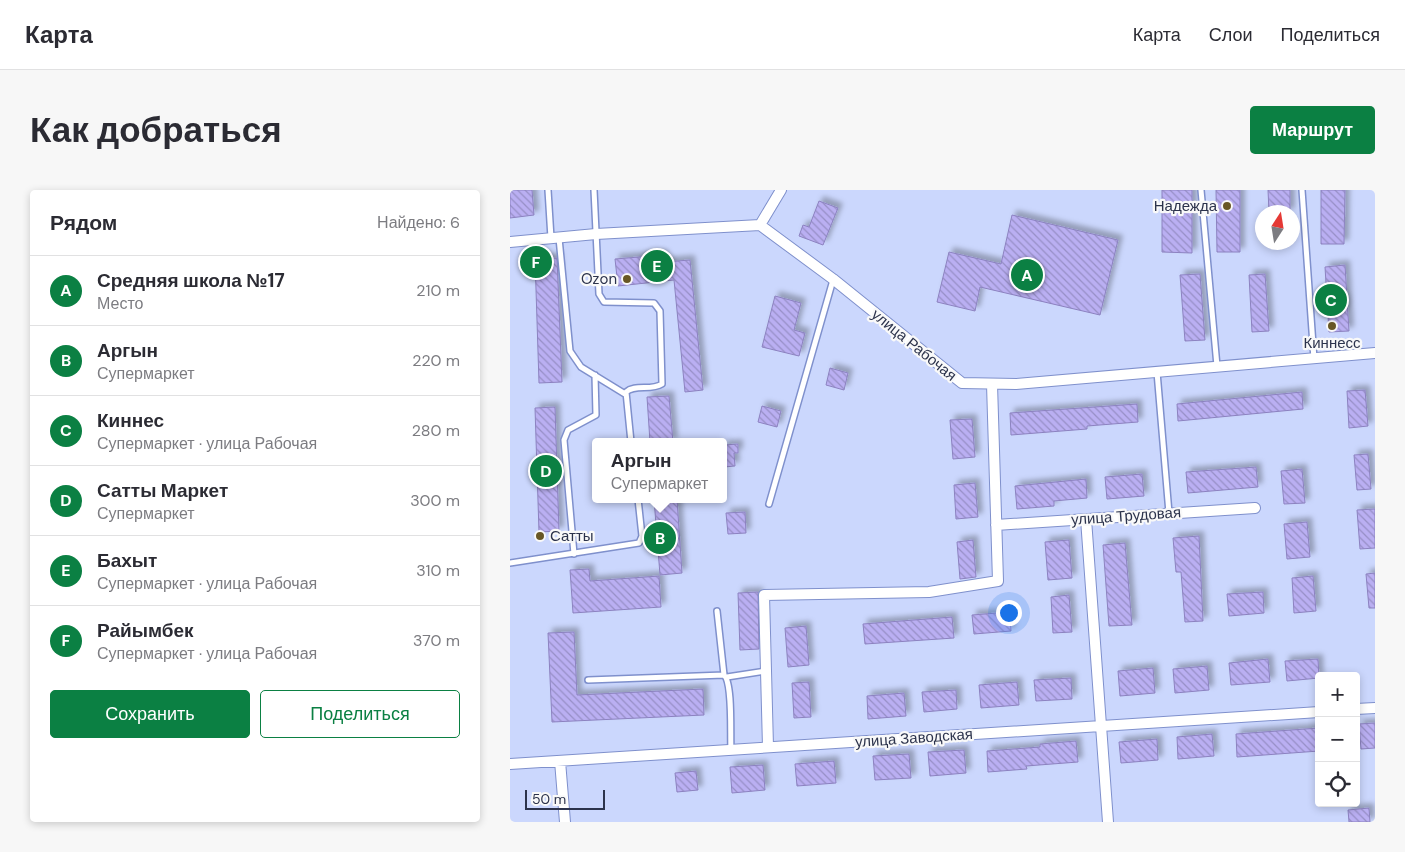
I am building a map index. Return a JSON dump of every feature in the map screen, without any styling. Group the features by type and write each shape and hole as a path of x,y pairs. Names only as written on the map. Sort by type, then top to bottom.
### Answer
{"street":[{"path":"510,242 596,234 760,225 781,190"},
{"name":"улица Рабочая","path":"760,225 833,279 962,383 1016,384 1375,353"},
{"path":"768,747 764,595 929,592 998,581 992,384"},
{"name":"улица Трудовая","path":"996,525 1255,508"},
{"path":"1086,519 1108,822"},
{"path":"1360,709 1375,708"},
{"name":"улица Заводская","path":"510,764 1315,712"},
{"path":"560,761 565,822"}],"lane":[{"path":"548,190 570,351 581,367 625,394"},
{"path":"594,190 600,294 604,302 654,304 660,311 662,384 657,387 630,389 625,394"},
{"path":"1201,190 1217,367"},
{"path":"1302,190 1314,358"},
{"path":"769,504 833,279"},
{"path":"1157,372 1168,514"},
{"path":"574,554 564,440 568,430 596,415 595,375"},
{"path":"625,394 630,438"},
{"path":"510,563 639,543 642,536 638,503"},
{"path":"717,611 731,750"},
{"path":"588,680 725,676 766,671"}],"building":[{"path":"510,190 532,190 534,215 510,218"},
{"path":"1162,190 1192,190 1192,253 1162,252"},
{"path":"1216,190 1240,190 1240,252 1217,252"},
{"path":"1268,190 1290,190 1290,205 1269,205"},
{"path":"1321,190 1345,190 1344,244 1321,244"},
{"path":"819,201 838,208 823,245 799,236 803,225 809,227"},
{"path":"1012,215 1118,240 1100,315 980,287 975,311 937,302 949,252 1001,264"},
{"path":"663,255 664,262 690,260 703,390 685,392 674,280 618,286 615,259"},
{"path":"557,258 562,382 539,383 535,259"},
{"path":"1345,265 1349,331 1329,332 1325,267"},
{"path":"1200,274 1205,340 1185,341 1180,275"},
{"path":"1265,274 1269,331 1252,332 1249,275"},
{"path":"775,296 801,303 794,330 805,333 799,356 762,347"},
{"path":"830,368 848,373 844,390 826,385"},
{"path":"1365,390 1368,426 1349,428 1347,391"},
{"path":"1302,392 1303,409 1178,421 1177,404"},
{"path":"669,396 673,438 650,438 647,397"},
{"path":"1137,404 1138,422 1087,426 1087,429 1011,435 1010,413"},
{"path":"762,406 781,411 777,427 758,422"},
{"path":"555,407 559,531 539,532 535,408"},
{"path":"972,419 975,457 953,459 950,420"},
{"path":"738,444 738,453 734,453 735,466 727,467 727,445"},
{"path":"1368,454 1371,489 1357,490 1354,455"},
{"path":"1256,467 1258,487 1188,493 1186,472"},
{"path":"1302,469 1305,503 1284,504 1281,471"},
{"path":"1142,474 1144,496 1107,499 1105,477"},
{"path":"1086,479 1087,498 1054,501 1054,506 1017,509 1015,486"},
{"path":"975,483 978,517 956,519 954,485"},
{"path":"654,503 677,503 682,573 660,575"},
{"path":"1375,509 1375,548 1360,549 1357,510"},
{"path":"745,512 746,533 728,534 726,513"},
{"path":"1307,522 1310,557 1287,559 1284,524"},
{"path":"1199,536 1203,621 1185,622 1181,572 1176,572 1173,538"},
{"path":"973,540 976,577 960,579 957,542"},
{"path":"1069,540 1072,578 1048,580 1045,542"},
{"path":"1125,543 1132,625 1109,626 1103,545"},
{"path":"589,569 590,581 659,576 661,607 573,613 570,570"},
{"path":"1375,573 1375,608 1369,608 1366,574"},
{"path":"1313,576 1316,611 1294,613 1292,578"},
{"path":"758,592 759,649 740,650 738,593"},
{"path":"1263,592 1264,613 1229,616 1227,594"},
{"path":"1069,595 1072,632 1053,633 1051,597"},
{"path":"1010,612 1011,631 974,634 972,615"},
{"path":"952,617 954,638 865,644 863,624"},
{"path":"806,626 809,665 788,667 785,628"},
{"path":"574,632 577,695 703,689 704,715 552,722 548,633"},
{"path":"1268,659 1270,682 1231,685 1229,663"},
{"path":"1318,659 1319,672 1315,672 1315,678 1287,681 1285,661"},
{"path":"1207,666 1209,690 1175,693 1173,669"},
{"path":"1153,668 1155,693 1120,696 1118,671"},
{"path":"1071,678 1072,699 1036,701 1034,680"},
{"path":"809,682 811,717 794,718 792,683"},
{"path":"1017,682 1019,705 981,708 979,685"},
{"path":"956,690 957,709 924,712 922,692"},
{"path":"904,693 906,716 868,719 867,696"},
{"path":"1375,723 1375,748 1361,749 1360,724"},
{"path":"1315,728 1315,751 1237,757 1236,734"},
{"path":"1212,734 1214,756 1178,759 1177,737"},
{"path":"1157,739 1158,760 1121,763 1119,742"},
{"path":"1076,741 1078,762 1026,766 1027,769 988,772 987,751 1040,747 1040,744"},
{"path":"964,750 966,773 930,776 928,752"},
{"path":"909,754 911,778 875,780 873,756"},
{"path":"834,761 836,783 797,786 795,764"},
{"path":"763,765 765,790 732,793 730,767"},
{"path":"696,771 698,790 677,792 675,773"},
{"path":"1369,808 1370,822 1349,822 1348,810"}],"place":[{"name":"Надежда","path":"1227,206"},
{"name":"Райымбек","path":"536,262"},
{"name":"Бахыт","path":"657,266"},
{"name":"Средняя школа №17","path":"1027,275"},
{"name":"Ozon","path":"627,279"},
{"name":"Киннес","path":"1331,300"},
{"name":"Киннесс","path":"1332,326"},
{"name":"Сатты Маркет","path":"546,471"},
{"name":"Сатты","path":"540,536"},
{"name":"Аргын","path":"660,538"}]}
